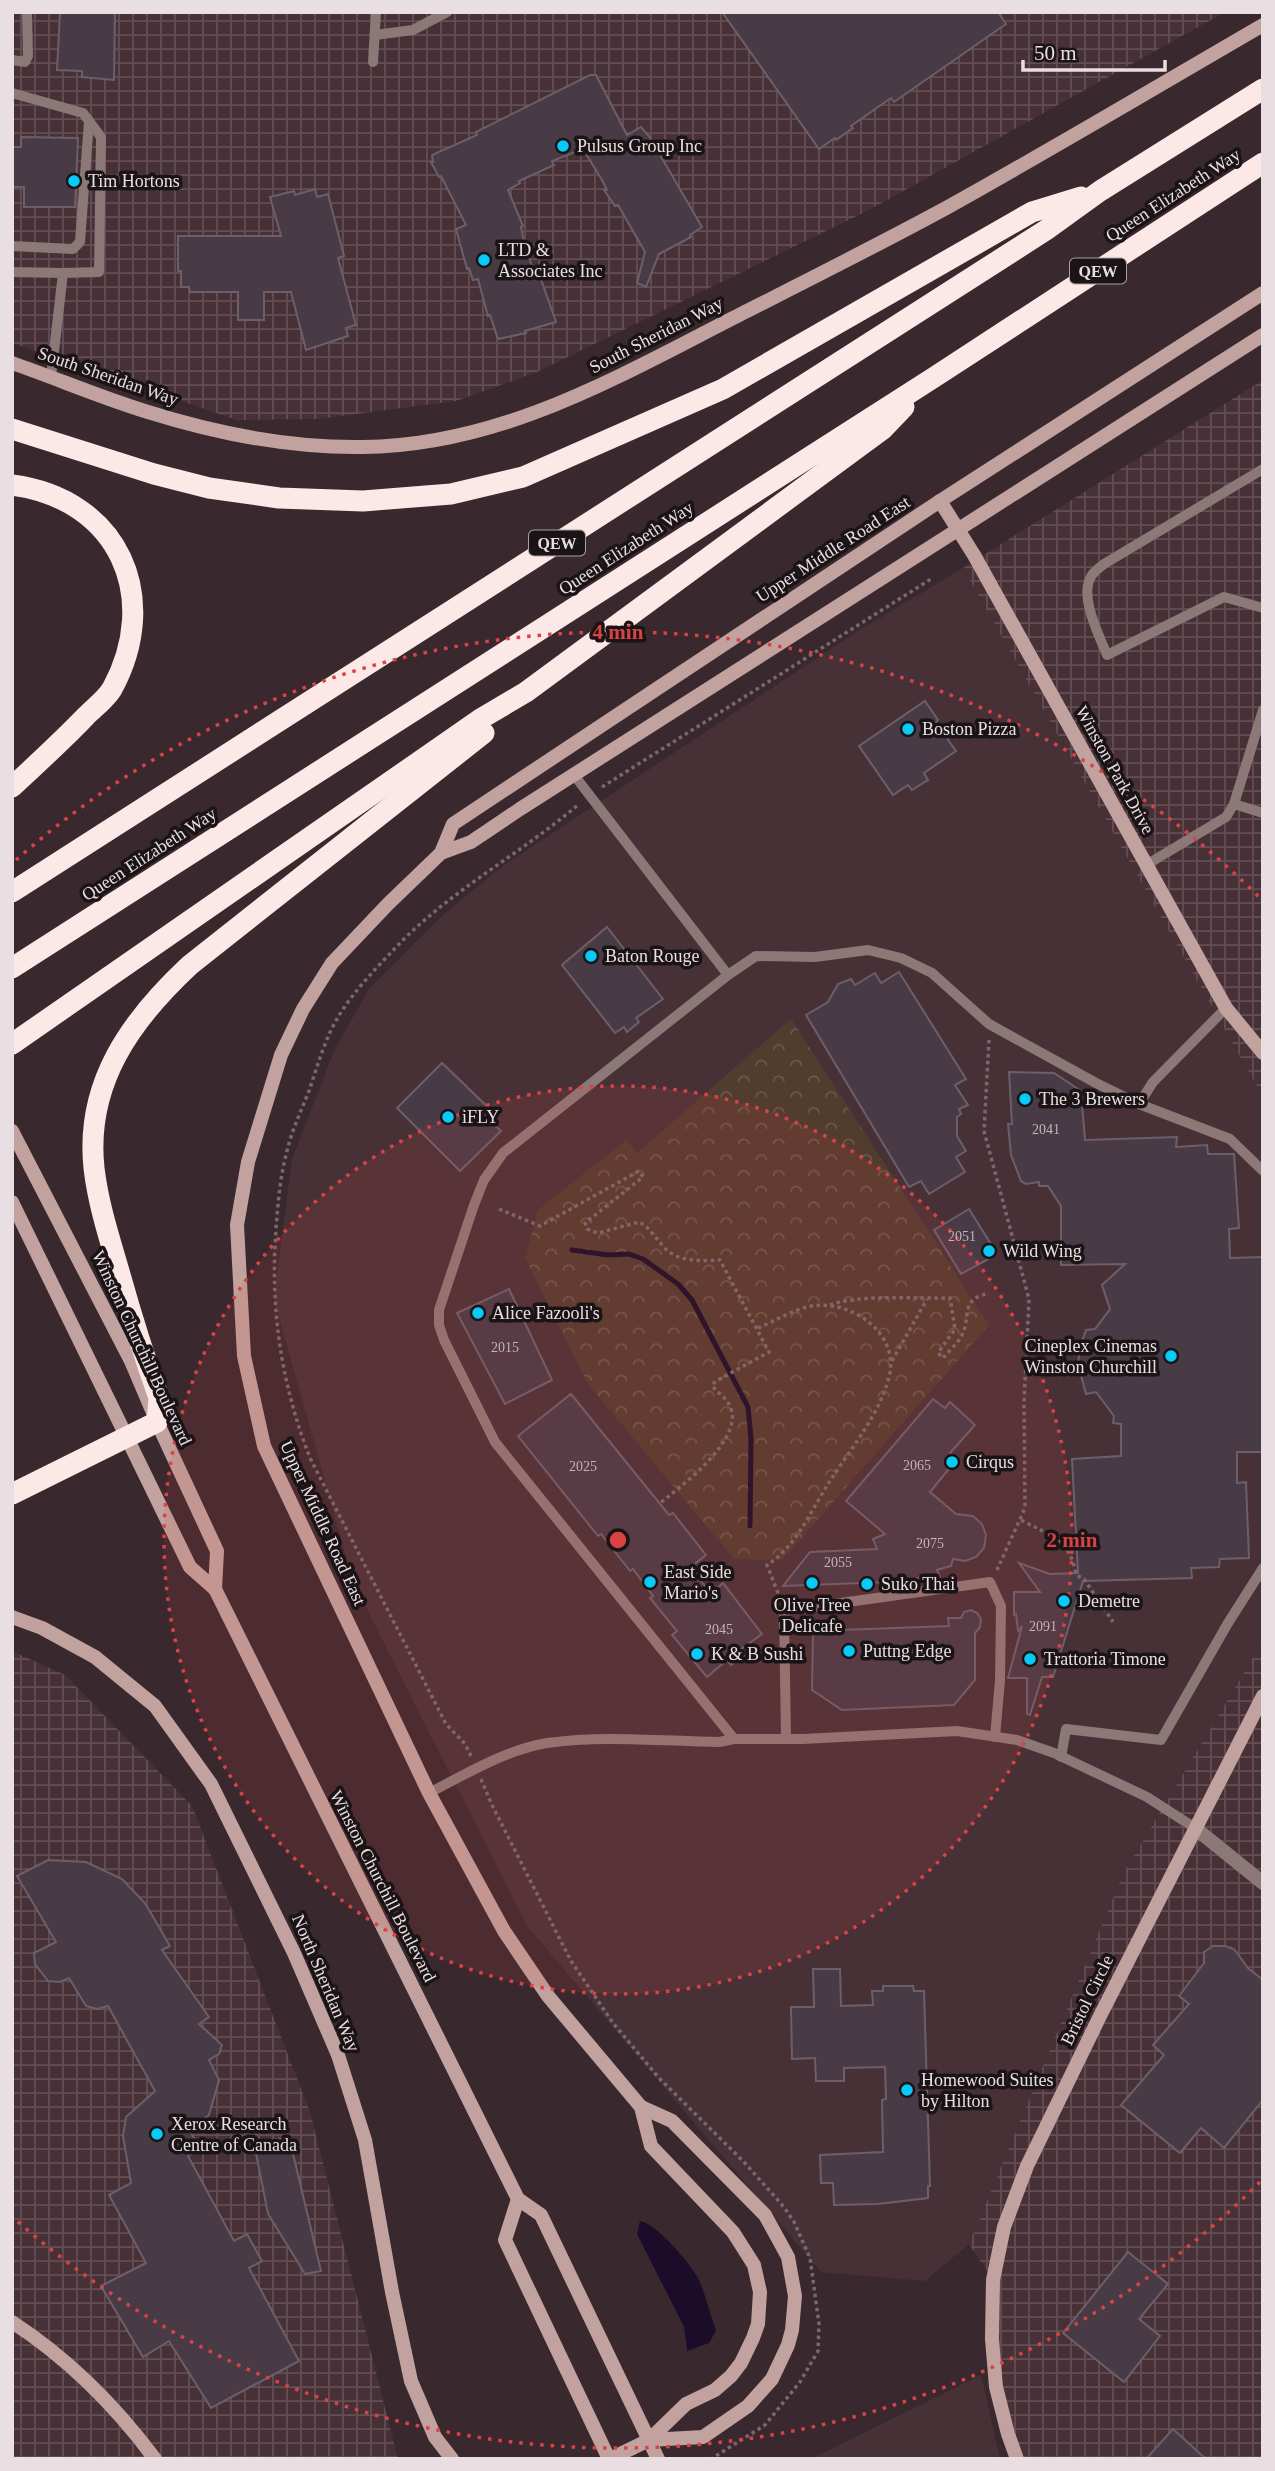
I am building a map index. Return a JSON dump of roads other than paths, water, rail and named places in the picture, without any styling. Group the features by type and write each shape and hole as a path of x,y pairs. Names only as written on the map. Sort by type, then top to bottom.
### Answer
{"highway":[{"name":"QEW","path":"12,892 1046,230 1100,191 1263,89"},
{"name":"Queen Elizabeth Way","path":"12,968 933,378 1263,163"},
{"path":"12,429 154,474 221,490 279,498 363,502 451,494 523,477 723,389 1032,212 1100,191"},
{"path":"12,1044 482,718 526,692 883,429 933,378"},
{"path":"12,485 27,487 71,502 108,534 129,576 131,612 127,656 110,692 12,787"},
{"path":"12,1494 157,1422 159,1398 108,1237 94,1165 94,1136 100,1099 115,1056 128,1033 145,1011 190,965 490,728 526,692"}],"street":[{"name":"South Sheridan Way","path":"12,363 146,412 236,434 299,445 365,447 417,443 469,434 505,424 584,393 826,271 949,206 1263,25"},
{"name":"Upper Middle Road East","path":"609,2459 649,2440 686,2404 715,2390 741,2363 758,2324 760,2292 754,2265 741,2242 716,2213 651,2146 640,2108 548,1996 504,1931 429,1793 264,1446 244,1356 237,1225 248,1162 262,1110 281,1055 303,1009 332,963 441,853 453,824 940,501 1263,293"},
{"name":"Upper Middle Road East","path":"441,853 471,842 1263,335"},
{"name":"Winston Park Drive","path":"940,501 958,528 1226,1008 1263,1053"},
{"name":"Winston Churchill Boulevard","path":"12,1131 131,1361 216,1551 215,1589"},
{"name":"Winston Churchill Boulevard","path":"12,1202 190,1567 215,1589 518,2199 541,2215 657,2459"},
{"name":"North Sheridan Way","path":"12,1617 42,1629 95,1657 155,1706 211,1784 294,1953 338,2055 365,2140 406,2364 427,2423 452,2459"},
{"name":"Bristol Circle","path":"1017,2459 996,2387 992,2339 993,2280 1004,2227 1027,2166 1100,2015 1263,1696"},
{"path":"1195,1828 1263,1883"},
{"name":"Upper Middle Road East","path":"640,2108 672,2121 765,2214 788,2257 795,2295 788,2345 772,2379 748,2406 703,2437 649,2440"},
{"path":"518,2199 505,2239 609,2459"},
{"path":"12,2322 42,2342 90,2382 135,2432 155,2459"}],"lane":[{"path":"12,61 25,62 28,56 27,12"},
{"path":"373,62 376,12"},
{"path":"375,35 413,30 447,12"},
{"path":"12,93 83,113 101,137 99,272 12,272"},
{"path":"12,246 73,249 80,242 89,121"},
{"path":"51,377 63,273"},
{"path":"1263,470 1104,564 1091,577 1087,589 1089,608 1107,655 1224,597 1263,608"},
{"path":"1146,864 1226,817 1234,804 1263,710"},
{"path":"574,775 728,975"},
{"path":"1234,804 1263,813"},
{"path":"734,1739 495,1442 439,1325 439,1310 474,1205 484,1180 503,1153 728,975 756,956 815,957 868,950 901,958 932,973 989,1024 1096,1083 1139,1104 1230,1139 1263,1171"},
{"path":"1139,1104 1153,1082 1226,1008"},
{"path":"1061,1757 1066,1728 1161,1740 1263,1568"},
{"path":"786,1739 785,1611 990,1583 1000,1606 1000,1679 995,1737"},
{"path":"429,1793 501,1756 546,1744 594,1741 719,1742 734,1739 957,1731 1017,1740 1061,1757 1147,1797 1195,1828"}],"waterway":[{"path":"572,1250 608,1255 629,1254 643,1259 678,1284 692,1300 748,1407 751,1438 750,1526"}],"place":[{"name":"Pulsus Group Inc","path":"563,146"},
{"name":"Tim Hortons","path":"74,181"},
{"name":"LTD & Associates Inc","path":"484,260"},
{"name":"Boston Pizza","path":"908,729"},
{"name":"Baton Rouge","path":"591,956"},
{"name":"The 3 Brewers","path":"1025,1099"},
{"name":"iFLY","path":"448,1117"},
{"name":"Wild Wing","path":"989,1251"},
{"name":"Alice Fazooli's","path":"478,1313"},
{"name":"Cineplex Cinemas Winston Churchill","path":"1171,1356"},
{"name":"Cirqus","path":"952,1462"},
{"name":"East Side Mario's","path":"650,1582"},
{"name":"Olive Tree Delicafe","path":"812,1583"},
{"name":"Suko Thai","path":"867,1584"},
{"name":"Demetre","path":"1064,1601"},
{"name":"Puttng Edge","path":"849,1651"},
{"name":"K & B Sushi","path":"697,1654"},
{"name":"Trattoria Timone","path":"1030,1659"},
{"name":"Homewood Suites by Hilton","path":"907,2090"},
{"name":"Xerox Research Centre of Canada","path":"157,2134"}]}
